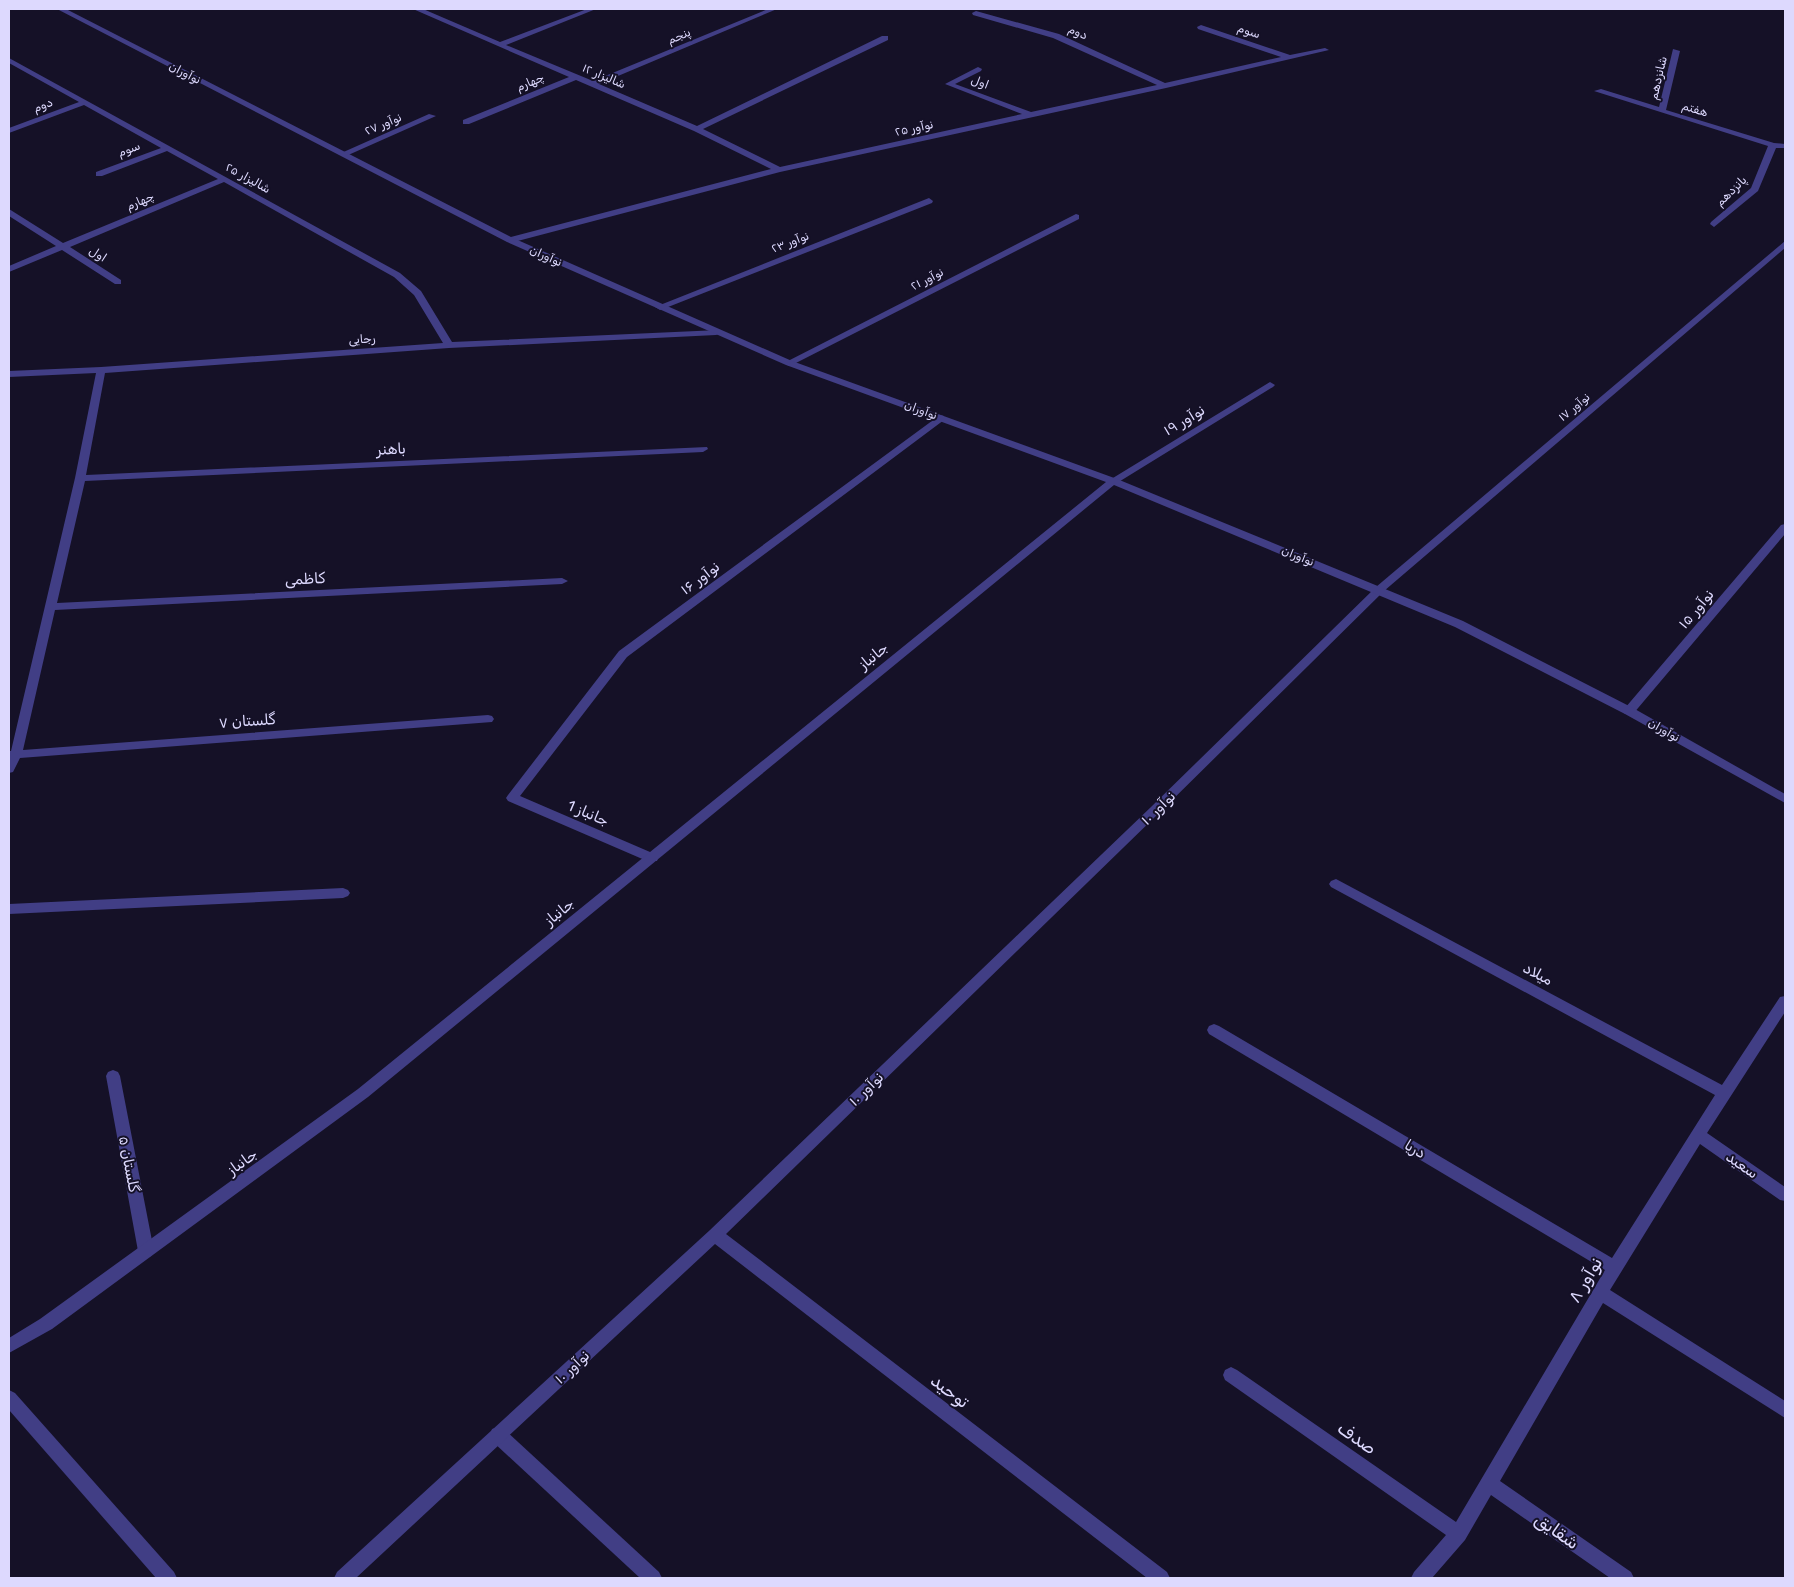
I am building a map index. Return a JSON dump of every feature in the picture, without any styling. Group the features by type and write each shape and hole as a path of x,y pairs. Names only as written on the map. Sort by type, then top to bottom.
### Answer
{"street":[{"name":"نوآوران","path":"61,9 510,240 716,332 789,363 1113,481 1380,589 1459,624 1629,711 1785,799"},
{"name":"شالیزار ۱۲","path":"417,9 697,129 779,170"},
{"path":"500,44 593,9"},
{"name":"پنجم","path":"593,84 774,9"},
{"name":"دوم","path":"976,13 1056,36 1166,86"},
{"name":"سوم","path":"1201,28 1290,58"},
{"path":"697,129 885,38"},
{"name":"نوآور ۲۵","path":"510,240 779,170 1325,50"},
{"name":"شانزدهم","path":"1662,111 1676,51"},
{"name":"شالیزار ۲۵","path":"9,60 397,275 418,293 449,345"},
{"name":"اول","path":"978,69 949,84 1031,115"},
{"name":"چهارم","path":"466,122 576,77"},
{"name":"هفتم","path":"1598,91 1773,145 1785,146"},
{"name":"دوم","path":"9,131 85,102"},
{"name":"نوآور ۲۷","path":"343,154 432,116"},
{"name":"پانزدهم","path":"1714,224 1755,189 1773,145"},
{"name":"سوم","path":"99,174 168,148"},
{"name":"چهارم","path":"64,246 225,179"},
{"name":"نوآور ۲۳","path":"660,307 929,201"},
{"path":"9,212 64,246"},
{"name":"نوآور ۲۱","path":"789,363 1076,217"},
{"name":"نوآور ۱۷","path":"1380,589 1785,244"},
{"path":"9,269 64,246"},
{"name":"اول","path":"64,246 118,282"},
{"name":"رجایی","path":"9,374 101,370 449,345 716,332"},
{"path":"9,769 80,478 101,370"},
{"name":"نوآور ۱۹","path":"1113,481 1270,385"},
{"name":"نوآور ۱۶","path":"512,798 623,654 940,418"},
{"name":"باهنر","path":"80,478 703,449"},
{"name":"جانباز","path":"9,1346 46,1324 363,1093 1113,481"},
{"name":"نوآور ۱۵","path":"1629,711 1785,527"},
{"name":"کاظمی","path":"50,607 562,581"},
{"name":"نوآور ۱۰","path":"343,1578 715,1235 1141,824 1380,589"},
{"name":"گلستان ۷","path":"12,755 488,719"},
{"name":"جانباز 1","path":"512,798 652,858"},
{"name":"میلاد","path":"1336,884 1724,1093"},
{"path":"9,909 343,893"},
{"name":"نوآور ۸","path":"1420,1578 1459,1534 1615,1268 1724,1093 1785,1001"},
{"name":"دریا","path":"1214,1030 1615,1268"},
{"name":"گلستان ۵","path":"113,1076 146,1251"},
{"name":"سعید","path":"1699,1135 1785,1195"},
{"name":"توحید","path":"715,1235 1161,1578"},
{"path":"1601,1293 1785,1410"},
{"name":"صدف","path":"1231,1375 1459,1534"},
{"path":"9,1398 168,1578"},
{"path":"498,1435 653,1578"},
{"name":"شقایق","path":"1490,1484 1625,1578"}]}
